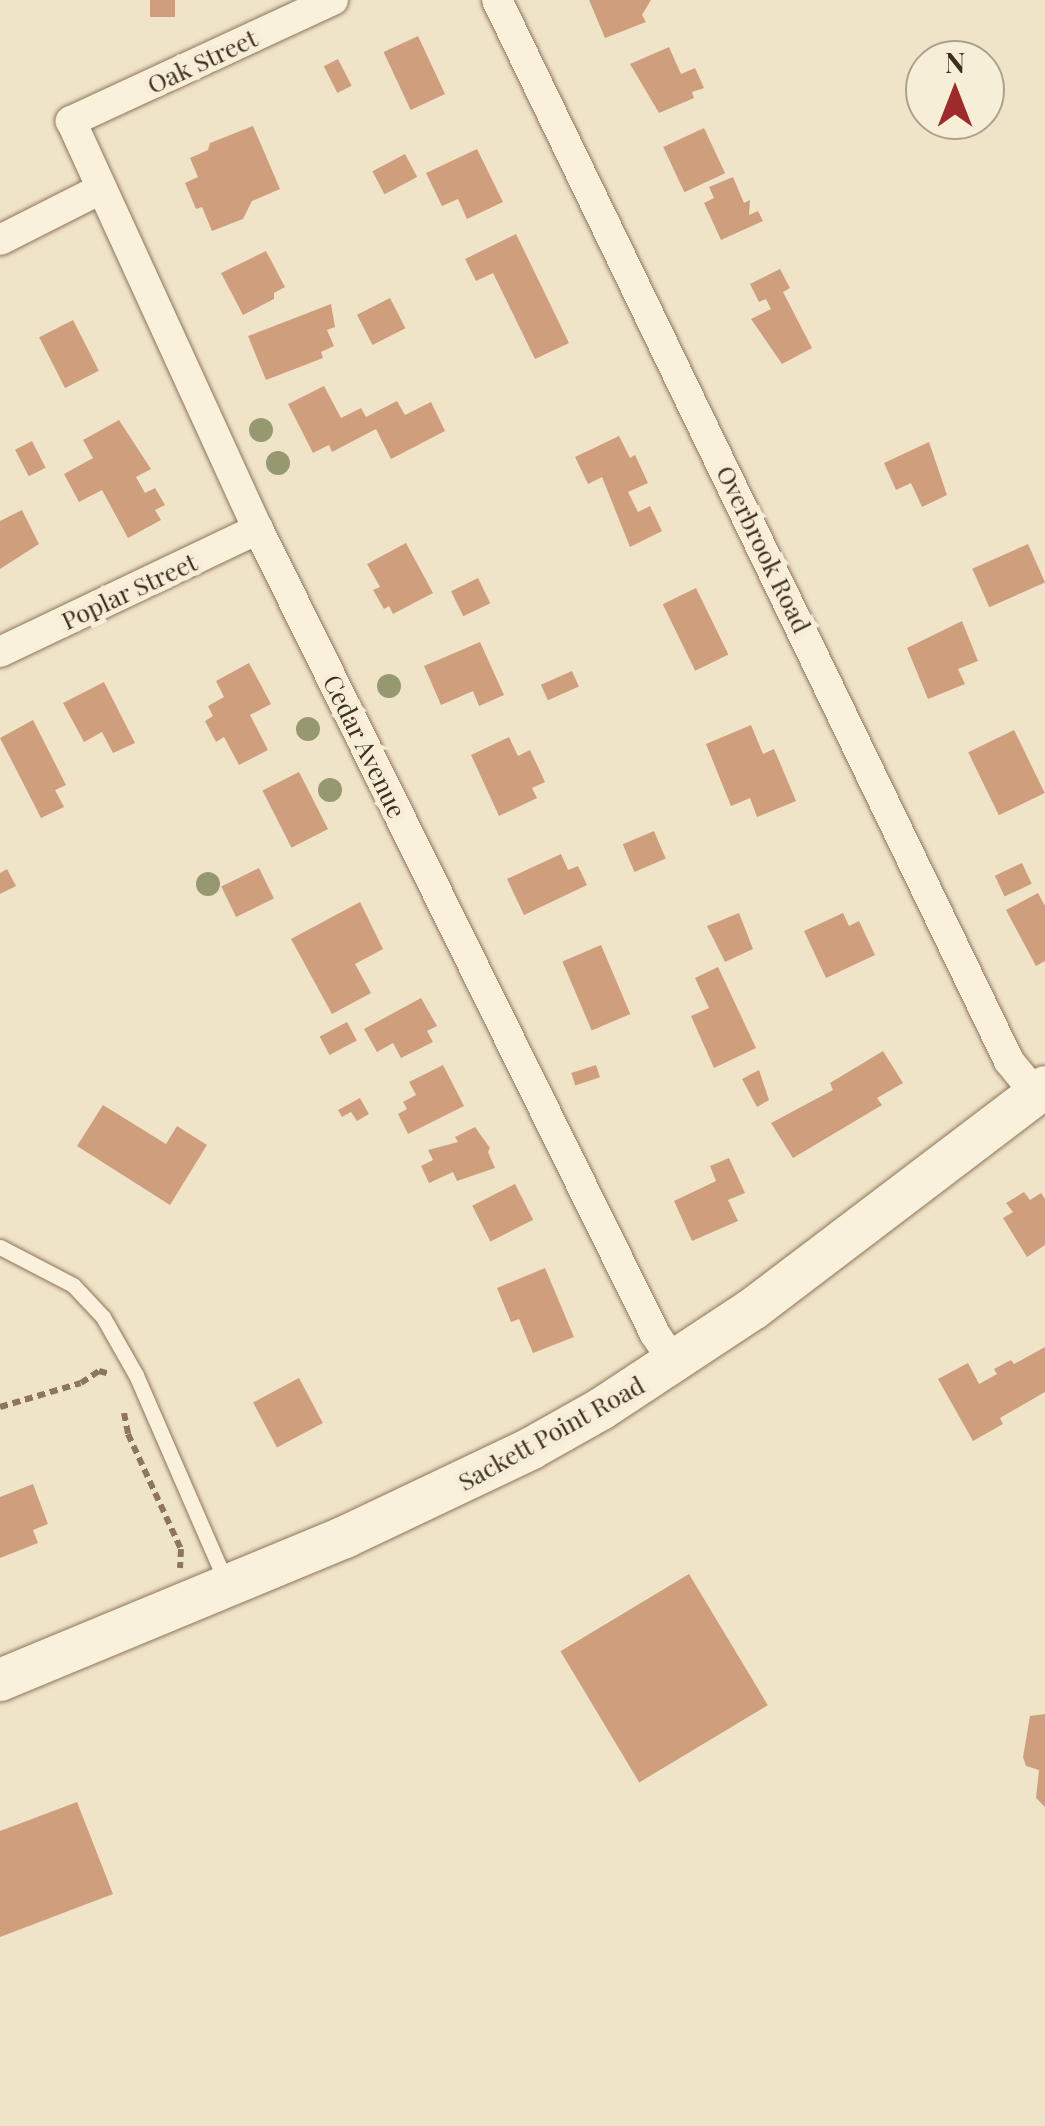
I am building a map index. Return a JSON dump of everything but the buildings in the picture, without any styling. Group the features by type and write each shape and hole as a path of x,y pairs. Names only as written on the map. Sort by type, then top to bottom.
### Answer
{"street":[{"name":"Oak Street","path":"70,122 333,0"},
{"name":"Overbrook Road","path":"497,0 1009,1061 1040,1090"},
{"name":"Cedar Avenue","path":"70,122 258,530 654,1334 674,1362"},
{"path":"0,240 99,190"},
{"name":"Poplar Street","path":"0,652 258,530"},
{"name":"Sackett Point Road","path":"0,1680 229,1588 530,1449 674,1362 863,1228 1040,1090"}],"lane":[{"path":"0,1248 31,1260 73,1286 103,1317 136,1375 229,1588"}],"path":[{"path":"0,1408 82,1383 99,1371 108,1372 116,1380"},
{"path":"122,1396 128,1434 180,1548 180,1575"}]}
